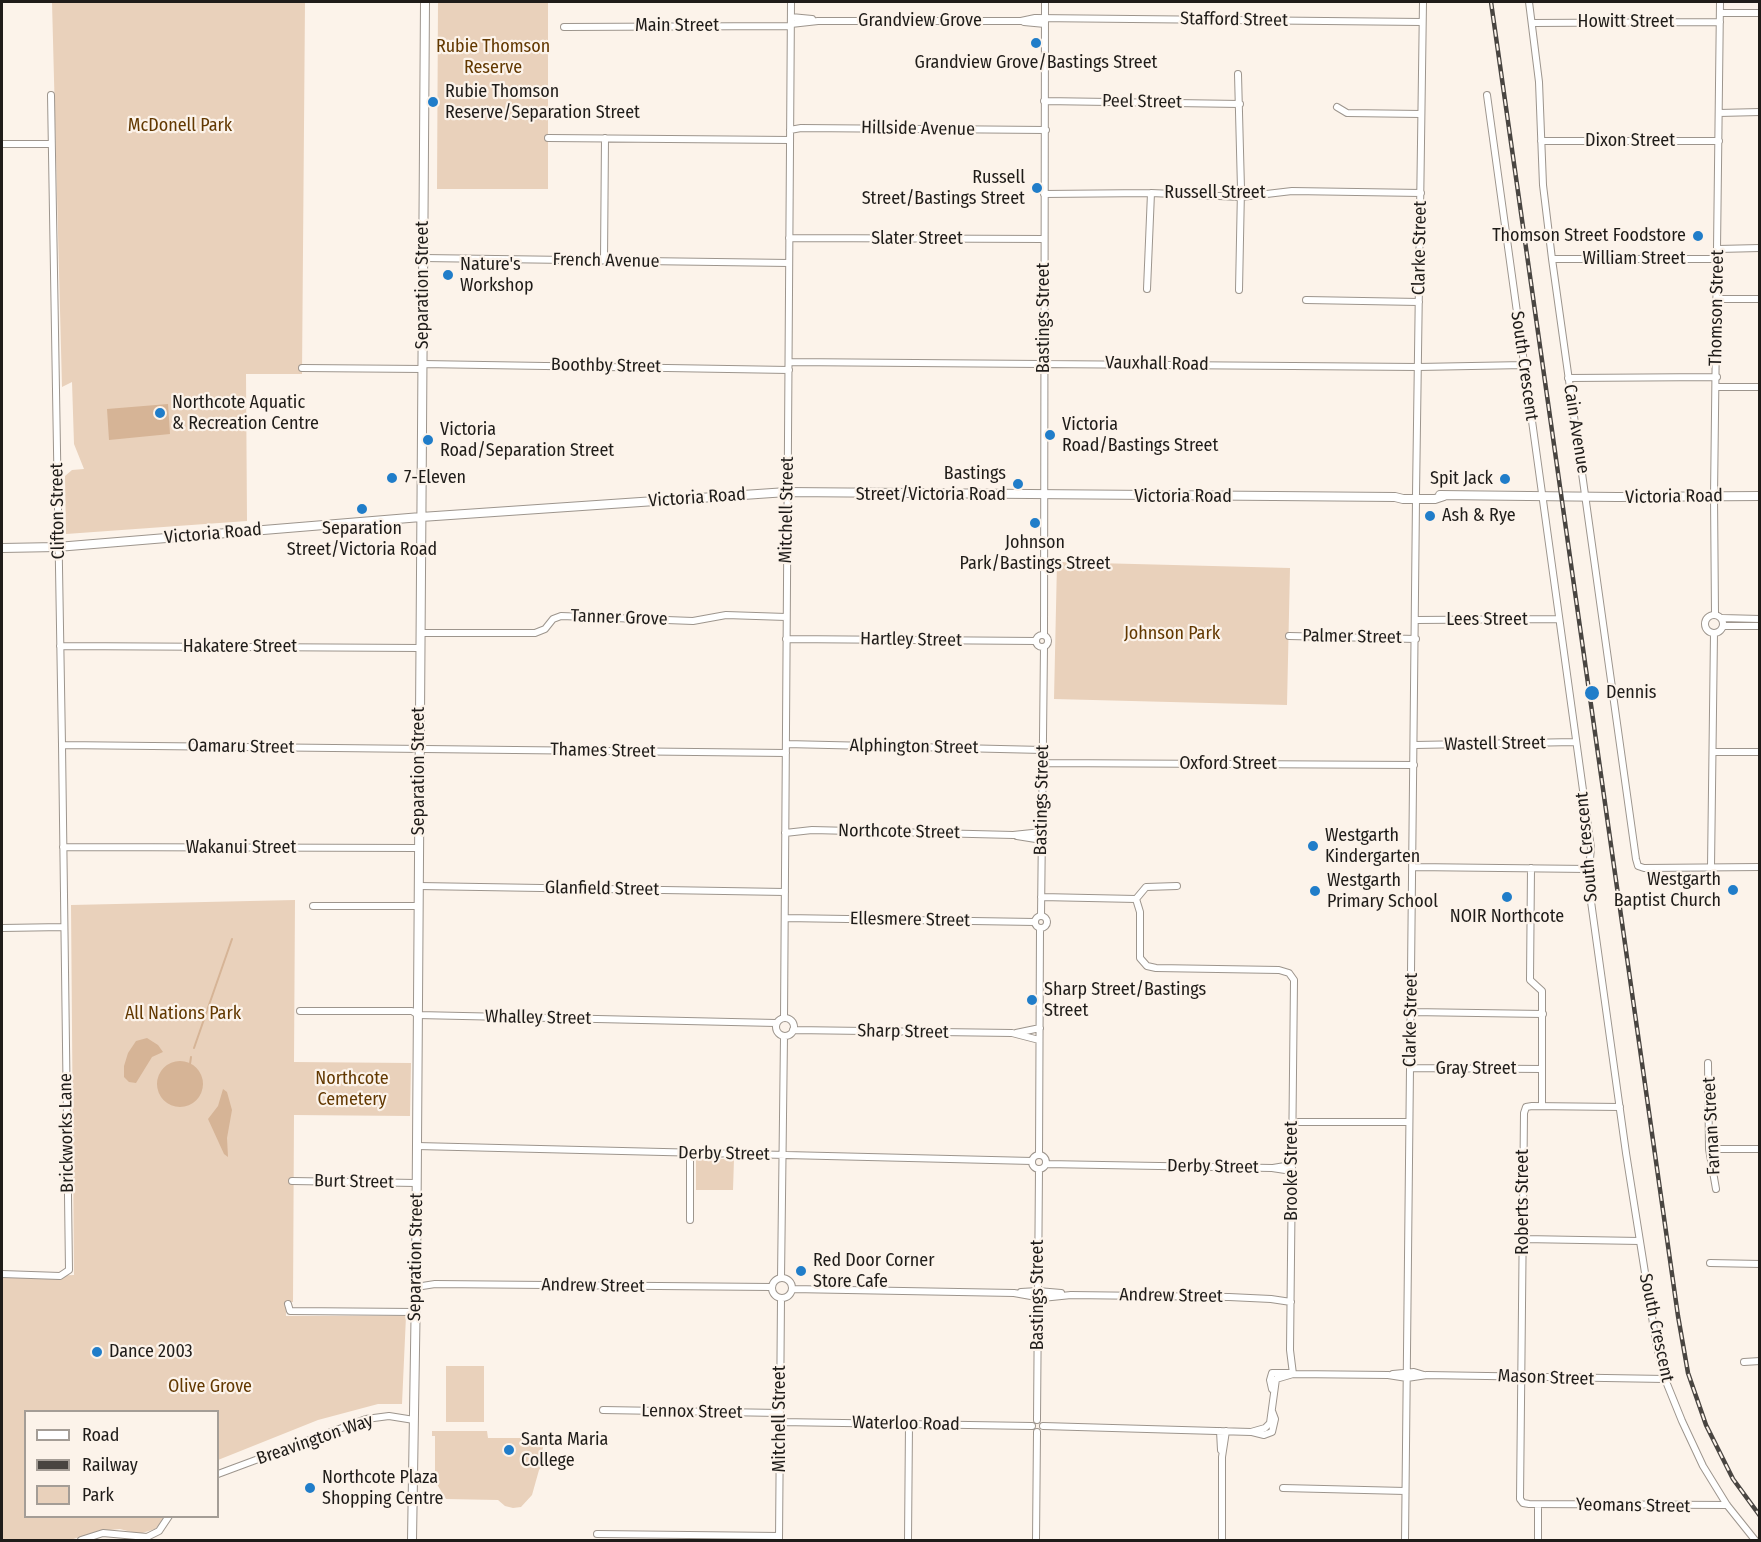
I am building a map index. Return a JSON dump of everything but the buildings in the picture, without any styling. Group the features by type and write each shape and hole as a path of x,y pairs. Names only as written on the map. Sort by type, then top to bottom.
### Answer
{"street":[{"name":"Separation Street","path":"412,1540 417,1183 425,2"},
{"name":"Mitchell Street","path":"784,1018 790,2"},
{"name":"Bastings Street","path":"1044,635 1045,2"},
{"name":"Clarke Street","path":"1405,1540 1423,2"},
{"name":"Cain Avenue","path":"1530,2 1539,82 1543,184 1551,259 1635,856 1638,866 1644,868 1711,867"},
{"name":"Thomson Street","path":"1715,614 1714,496 1720,2"},
{"path":"1720,13 1760,13"},
{"name":"Grandview Grove","path":"791,22 1045,21"},
{"name":"Stafford Street","path":"1045,21 1422,22"},
{"name":"Main Street","path":"564,27 791,22"},
{"name":"Howitt Street","path":"1532,23 1720,22"},
{"path":"1238,74 1241,197 1239,290"},
{"name":"Clifton Street","path":"51,95 64,927"},
{"name":"South Crescent","path":"1486,95 1591,848 1588,880 1656,1342 1665,1379 1703,1466 1727,1505 1755,1540"},
{"name":"Peel Street","path":"1044,101 1240,104"},
{"path":"1337,107 1347,113 1421,114"},
{"path":"1719,113 1760,112"},
{"name":"Hillside Avenue","path":"790,130 801,128 1046,130"},
{"path":"548,138 790,140"},
{"path":"604,138 604,260"},
{"name":"Dixon Street","path":"1541,141 1719,141"},
{"path":"2,144 51,144"},
{"name":"Russell Street","path":"1044,194 1241,197 1292,191 1421,193"},
{"path":"1147,289 1150,194"},
{"name":"Slater Street","path":"789,238 1044,239"},
{"path":"1718,249 1760,249"},
{"name":"French Avenue","path":"423,258 789,263"},
{"name":"William Street","path":"1551,259 1718,259"},
{"path":"1717,299 1760,299"},
{"path":"1306,300 1419,302"},
{"name":"Vauxhall Road","path":"789,366 1043,363 1525,366"},
{"name":"Boothby Street","path":"302,368 789,366"},
{"path":"1568,378 1716,377"},
{"path":"1716,387 1760,387"},
{"name":"Victoria Road","path":"2,548 57,547 421,517 787,492 1044,496 1395,497 1403,494 1416,496 1760,496"},
{"path":"1722,618 1723,626 1720,631 1714,633 1709,631 1705,624 1709,616 1715,614 1722,618 1760,619"},
{"name":"Tanner Grove","path":"420,633 536,633 561,616 693,621 726,615 786,617"},
{"name":"Lees Street","path":"1416,620 1558,619"},
{"path":"1723,626 1760,626"},
{"path":"1714,633 1711,867 1760,867"},
{"path":"1039,635 1044,635 1048,640 1044,647 1038,645 1036,641 1039,635"},
{"name":"Palmer Street","path":"1289,636 1416,639"},
{"name":"Hartley Street","path":"786,639 1036,641"},
{"name":"Hakatere Street","path":"60,646 420,648"},
{"name":"Bastings Street","path":"1041,916 1044,647"},
{"name":"Wastell Street","path":"1415,745 1575,742"},
{"name":"Alphington Street","path":"786,744 1042,750"},
{"name":"Oamaru Street","path":"62,745 420,748"},
{"name":"Thames Street","path":"420,748 786,753"},
{"path":"1713,752 1760,752"},
{"name":"Oxford Street","path":"1042,763 1414,765"},
{"name":"Northcote Street","path":"785,833 812,830 1013,835 1042,832"},
{"name":"Northcote Street","path":"1013,835 1042,840"},
{"name":"Wakanui Street","path":"63,847 419,848"},
{"path":"1413,867 1588,869"},
{"path":"1531,868 1530,980 1542,991 1542,1106 1620,1107"},
{"path":"1041,897 1136,899 1146,887 1176,885"},
{"name":"Glanfield Street","path":"419,886 785,892"},
{"name":"Brooke Street","path":"1136,899 1140,912 1140,958 1147,966 1286,970 1294,980 1289,1374"},
{"path":"313,906 418,906"},
{"path":"1041,916 1047,922 1044,927 1040,928 1036,927 1035,922 1036,918 1041,916"},
{"name":"Ellesmere Street","path":"785,918 1035,922"},
{"path":"2,928 64,927"},
{"name":"Brickworks Lane","path":"2,1274 60,1276 69,1270 64,927"},
{"path":"1039,1155 1040,928"},
{"name":"Whalley Street","path":"300,1011 414,1011 418,1015 776,1023"},
{"path":"1411,1012 1543,1014"},
{"path":"784,1018 791,1021 793,1030 790,1035 784,1036 776,1031 776,1023 784,1018"},
{"name":"Sharp Street","path":"793,1030 1012,1033 1040,1028"},
{"name":"Sharp Street","path":"1012,1033 1039,1040"},
{"path":"781,1278 784,1036"},
{"name":"Farnan Street","path":"1708,1063 1709,1149 1716,1189"},
{"name":"Gray Street","path":"1410,1068 1542,1069"},
{"name":"Roberts Street","path":"1538,1505 1523,1503 1520,1499 1524,1113 1526,1107 1542,1106"},
{"path":"1292,1122 1409,1122"},
{"name":"Derby Street","path":"417,1146 1032,1161"},
{"path":"1709,1149 1760,1149"},
{"path":"690,1153 690,1220"},
{"path":"1039,1155 1044,1157 1046,1164 1044,1168 1039,1169 1034,1167 1032,1161 1035,1156 1039,1155"},
{"name":"Derby Street","path":"1046,1164 1292,1168"},
{"name":"Bastings Street","path":"1037,1420 1039,1169"},
{"name":"Burt Street","path":"292,1181 417,1183"},
{"path":"1523,1239 1640,1241"},
{"path":"1710,1263 1760,1264"},
{"path":"781,1278 788,1279 792,1289 789,1295 781,1298 774,1295 771,1287 774,1280 781,1278"},
{"name":"Andrew Street","path":"416,1287 435,1284 771,1287"},
{"name":"Andrew Street","path":"792,1289 1291,1299"},
{"name":"Mitchell Street","path":"779,1538 781,1298"},
{"path":"289,1310 415,1312"},
{"path":"1744,1362 1760,1361"},
{"name":"Mason Street","path":"1223,1431 1251,1432 1267,1426 1272,1411 1275,1375 1665,1379"},
{"name":"Lennox Street","path":"603,1410 780,1413"},
{"name":"Breavington Way","path":"219,1474 366,1419 389,1416 414,1420"},
{"path":"1036,1540 1037,1432 1032,1426 1037,1420 1041,1421 1043,1426"},
{"name":"Waterloo Road","path":"780,1422 1032,1426"},
{"path":"908,1540 909,1424"},
{"path":"1043,1426 1223,1431 1222,1540"},
{"path":"1037,1432 1043,1426"},
{"path":"1283,1488 1405,1491"},
{"path":"1538,1505 1538,1540"},
{"name":"Yeomans Street","path":"1538,1505 1727,1505"},
{"path":"81,1540 103,1533 147,1537 159,1531 169,1518"},
{"path":"597,1534 779,1538"}],"green space":[{"name":"McDonell Park","path":"52,2 305,2 302,374 246,374 247,521 66,534 65,476 72,470 84,469 74,444 72,382 62,387"},
{"name":"Rubie Thomson Reserve","path":"438,2 548,2 548,189 437,189"},
{"name":"Johnson Park","path":"1057,562 1290,568 1287,705 1054,699"},
{"name":"All Nations Park","path":"295,900 294,1062 411,1063 410,1116 294,1115 293,1302 286,1303 286,1316 406,1316 402,1404 378,1404 318,1420 219,1460 219,1410 24,1410 24,1518 166,1518 155,1529 139,1534 120,1529 99,1531 70,1540 2,1540 2,1278 74,1275 71,905"},
{"path":"696,1159 734,1159 733,1190 696,1190"},
{"path":"446,1366 484,1366 484,1422 446,1422"},
{"path":"432,1431 487,1431 488,1438 525,1438 543,1444 542,1466 532,1495 521,1507 513,1508 505,1506 498,1500 446,1499 435,1481 435,1436 432,1436"}],"shaded area":[{"path":"168,404 170,434 109,440 107,409"},
{"path":"147,1038 158,1045 163,1052 152,1057 136,1083 129,1082 124,1077 124,1066 128,1053 136,1041"},
{"path":"180,1061 196,1068 203,1084 196,1100 180,1107 164,1100 157,1084 164,1068"},
{"path":"223,1089 227,1092 232,1110 227,1138 228,1157 224,1154 208,1119 218,1106"}],"waterway":[{"path":"194,1048 232,939"},
{"path":"190,1064 191,1057"}],"railway":[{"path":"1491,2 1688,1373 1706,1425 1733,1479 1760,1516"}],"place":[{"name":"Grandview Grove/Bastings Street","path":"1036,43"},
{"name":"Rubie Thomson Reserve/Separation Street","path":"433,102"},
{"name":"Russell Street/Bastings Street","path":"1037,188"},
{"name":"Thomson Street Foodstore","path":"1698,236"},
{"name":"Nature's Workshop","path":"448,275"},
{"name":"Northcote Aquatic & Recreation Centre","path":"160,413"},
{"name":"Victoria Road/Bastings Street","path":"1050,435"},
{"name":"Victoria Road/Separation Street","path":"428,440"},
{"name":"7-Eleven","path":"392,478"},
{"name":"Spit Jack","path":"1505,479"},
{"name":"Bastings Street/Victoria Road","path":"1018,484"},
{"name":"Separation Street/Victoria Road","path":"362,509"},
{"name":"Ash & Rye","path":"1430,516"},
{"name":"Johnson Park/Bastings Street","path":"1035,523"},
{"name":"Dennis","path":"1592,693"},
{"name":"Westgarth Kindergarten","path":"1313,846"},
{"name":"Westgarth Baptist Church","path":"1733,890"},
{"name":"Westgarth Primary School","path":"1315,891"},
{"name":"NOIR Northcote","path":"1507,897"},
{"name":"Sharp Street/Bastings Street","path":"1032,1000"},
{"name":"Red Door Corner Store Cafe","path":"801,1271"},
{"name":"Dance 2003","path":"97,1352"},
{"name":"Santa Maria College","path":"509,1450"},
{"name":"Northcote Plaza Shopping Centre","path":"310,1488"}],"park label":[{"name":"Northcote Cemetery","path":"352,1089"},
{"name":"Olive Grove","path":"210,1387"}]}
